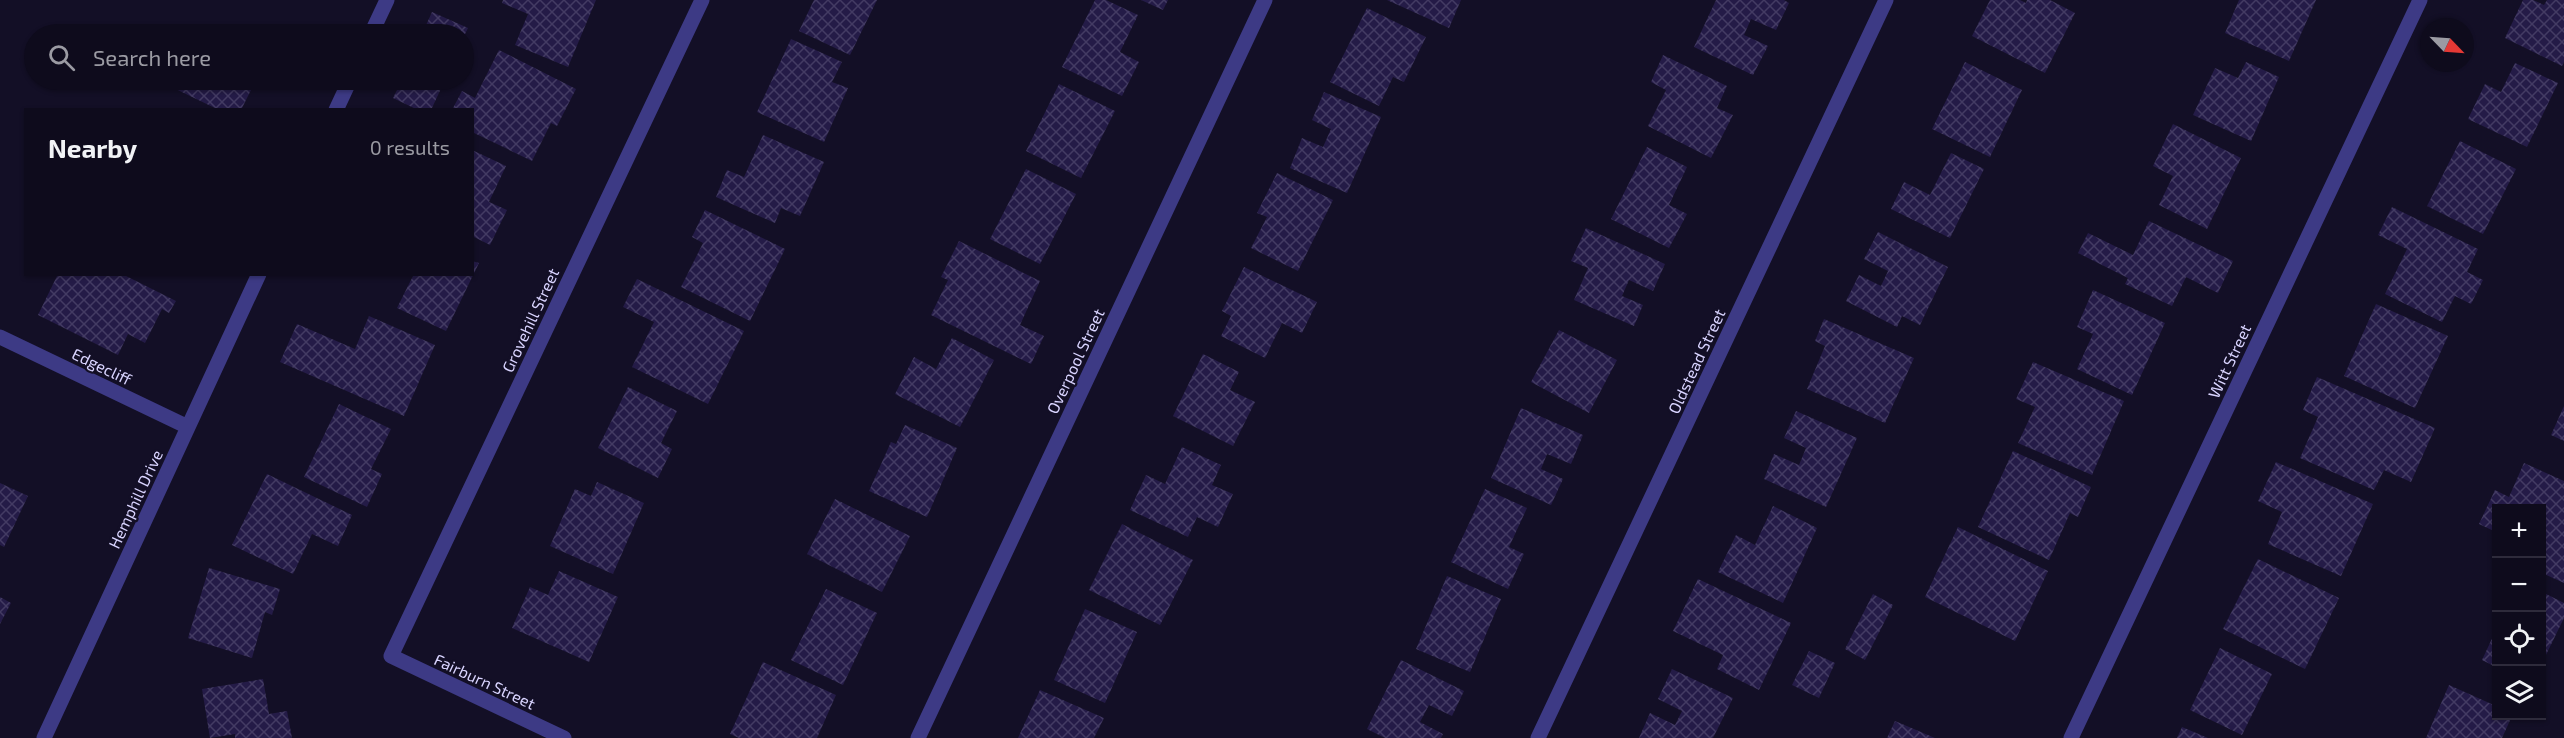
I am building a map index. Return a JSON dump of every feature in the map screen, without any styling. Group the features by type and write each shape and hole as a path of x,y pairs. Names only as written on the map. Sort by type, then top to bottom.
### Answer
{"street":[{"path":"376,24 387,0"},
{"name":"Grovehill Street","path":"391,656 702,0"},
{"name":"Overpool Street","path":"918,738 1265,0"},
{"name":"Oldstead Street","path":"1538,738 1886,0"},
{"name":"Witt Street","path":"2071,738 2420,0"},
{"path":"337,108 345,90"},
{"name":"Hemphill Drive","path":"44,738 258,276"},
{"name":"Edgecliff","path":"0,337 188,427"},
{"name":"Fairburn Street","path":"391,656 564,738"}],"building":[{"path":"503,0 596,0 568,67 515,45 528,14 502,3"},
{"path":"814,0 877,0 850,55 799,31"},
{"path":"1095,0 1106,0 1138,15 1120,52 1139,62 1122,96 1062,67"},
{"path":"1141,0 1168,0 1163,10"},
{"path":"1387,0 1461,0 1449,28"},
{"path":"1716,0 1784,0 1789,3 1776,30 1751,19 1744,35 1768,46 1753,75 1694,47"},
{"path":"1990,0 2020,0 2026,3 2027,0 2050,0 2075,13 2045,73 1972,36"},
{"path":"2239,0 2316,0 2289,61 2225,33"},
{"path":"2523,0 2533,0 2544,5 2547,0 2564,0 2564,62 2562,66 2505,38"},
{"path":"1367,8 1426,37 1404,82 1393,77 1379,106 1330,82"},
{"path":"432,12 459,24 427,24"},
{"path":"791,39 842,62 832,82 848,88 824,142 757,112"},
{"path":"499,50 576,89 557,126 551,123 532,161 474,133 474,108 453,108 462,91 475,98"},
{"path":"1663,55 1727,86 1717,108 1733,115 1711,158 1648,126 1666,90 1651,82"},
{"path":"1965,62 2022,90 1990,157 1932,129"},
{"path":"2246,62 2279,77 2251,141 2193,115 2215,68 2238,78"},
{"path":"2515,63 2558,83 2527,147 2468,119 2485,84 2501,92"},
{"path":"1059,84 1115,111 1081,178 1026,151"},
{"path":"178,90 251,90 242,108 215,108"},
{"path":"397,90 440,90 432,108 414,108 393,98"},
{"path":"1324,92 1381,117 1347,193 1290,168 1302,138 1323,147 1331,129 1312,120"},
{"path":"2173,124 2241,158 2207,229 2159,205 2173,176 2153,166"},
{"path":"763,135 824,162 800,216 781,208 775,223 716,197 727,170 744,177"},
{"path":"2460,141 2516,169 2483,234 2427,206"},
{"path":"1647,147 1687,167 1669,205 1687,214 1669,248 1611,219"},
{"path":"474,151 506,166 489,202 507,210 490,245 474,237"},
{"path":"1951,153 1984,169 1950,238 1891,209 1904,182 1930,195"},
{"path":"1026,169 1076,194 1040,264 990,239"},
{"path":"1277,173 1333,200 1298,271 1251,248 1267,217 1257,213"},
{"path":"2392,207 2478,249 2467,272 2483,280 2471,304 2455,296 2442,322 2385,294 2407,249 2378,235"},
{"path":"705,210 785,249 750,321 681,287 703,243 692,237"},
{"path":"2149,221 2233,261 2218,293 2186,277 2172,306 2125,284 2128,278 2078,253 2088,233 2133,255"},
{"path":"1586,228 1665,264 1653,291 1629,280 1622,296 1643,305 1634,326 1574,300 1588,268 1571,261"},
{"path":"1878,232 1948,267 1920,325 1902,316 1897,327 1846,301 1859,275 1881,286 1888,271 1864,259"},
{"path":"959,241 1040,281 1020,325 1044,336 1031,364 931,315 948,280 941,277"},
{"path":"474,262 479,263 474,273"},
{"path":"1244,267 1317,302 1302,333 1282,323 1265,358 1221,336 1231,316 1222,311"},
{"path":"57,276 126,276 176,301 169,313 162,309 145,343 128,334 118,355 38,315"},
{"path":"413,276 473,276 446,331 397,308"},
{"path":"637,279 744,331 708,404 632,367 654,322 623,307"},
{"path":"2093,290 2165,323 2132,395 2077,369 2093,334 2077,327"},
{"path":"2376,304 2448,336 2415,408 2344,376"},
{"path":"369,316 435,345 404,416 280,362 297,324 355,349"},
{"path":"1824,319 1914,358 1885,423 1807,389 1825,346 1815,341"},
{"path":"1559,330 1617,360 1589,413 1531,382"},
{"path":"952,338 994,360 960,427 895,394 914,357 936,369"},
{"path":"1203,354 1239,372 1230,390 1255,402 1233,446 1173,416"},
{"path":"2033,362 2124,401 2092,475 2018,443 2035,407 2016,399"},
{"path":"2317,377 2435,428 2411,482 2384,470 2374,490 2300,458 2318,417 2303,410"},
{"path":"628,387 677,411 661,443 672,449 658,478 598,448"},
{"path":"339,404 391,429 371,469 382,474 367,507 304,477"},
{"path":"2564,406 2564,441 2551,435"},
{"path":"1521,408 1583,435 1571,464 1547,454 1541,469 1563,479 1551,505 1491,478"},
{"path":"1796,411 1857,438 1826,507 1764,479 1774,454 1799,465 1806,448 1784,438"},
{"path":"905,425 957,448 927,517 869,491 891,442 896,444"},
{"path":"1182,447 1221,465 1212,485 1233,494 1218,527 1197,517 1188,537 1130,510 1146,475 1165,484"},
{"path":"2013,451 2091,487 2078,517 2070,513 2049,560 1978,527"},
{"path":"2276,462 2373,504 2341,576 2268,544 2282,512 2258,501"},
{"path":"2524,463 2564,481 2564,583 2546,575 2546,504 2492,504 2492,530 2479,524 2495,490 2509,497"},
{"path":"267,474 352,515 338,546 312,534 293,574 232,545"},
{"path":"597,482 644,503 613,574 550,546 575,489 591,496"},
{"path":"0,483 28,496 4,547 0,545"},
{"path":"1485,489 1527,508 1509,547 1524,554 1508,589 1451,562"},
{"path":"835,499 910,536 882,592 807,554"},
{"path":"1773,506 1817,528 1783,603 1718,572 1736,535 1755,545"},
{"path":"1122,524 1193,560 1160,625 1089,590"},
{"path":"1958,527 2048,571 2015,641 1925,597"},
{"path":"2258,559 2339,598 2305,669 2223,629"},
{"path":"209,568 280,589 272,615 265,612 252,658 188,638"},
{"path":"559,571 618,597 589,662 512,628 530,587 548,595"},
{"path":"1447,576 1501,599 1470,672 1416,649"},
{"path":"1698,579 1791,623 1759,690 1717,669 1723,655 1673,631"},
{"path":"826,589 877,613 843,685 791,660"},
{"path":"1873,594 1893,605 1865,660 1845,649"},
{"path":"2546,594 2564,603 2564,618 2546,655"},
{"path":"0,597 11,603 0,624"},
{"path":"1085,609 1137,632 1105,703 1054,680"},
{"path":"2492,639 2492,665 2482,660"},
{"path":"2220,648 2272,674 2242,735 2190,710"},
{"path":"1809,651 1835,663 1819,698 1792,685"},
{"path":"1401,660 1464,691 1452,716 1429,705 1420,722 1443,734 1441,738 1385,738 1367,729"},
{"path":"763,662 836,695 817,738 739,738 730,734"},
{"path":"1672,669 1733,698 1713,738 1639,738 1650,713 1675,725 1682,711 1658,699"},
{"path":"263,679 269,714 287,711 292,738 235,738 235,734 210,738 202,689"},
{"path":"2449,685 2492,704 2492,720 2510,720 2502,738 2426,738"},
{"path":"1040,690 1104,718 1094,738 1018,738"},
{"path":"1895,721 1935,738 1887,738"},
{"path":"2182,727 2208,738 2177,738"}]}
